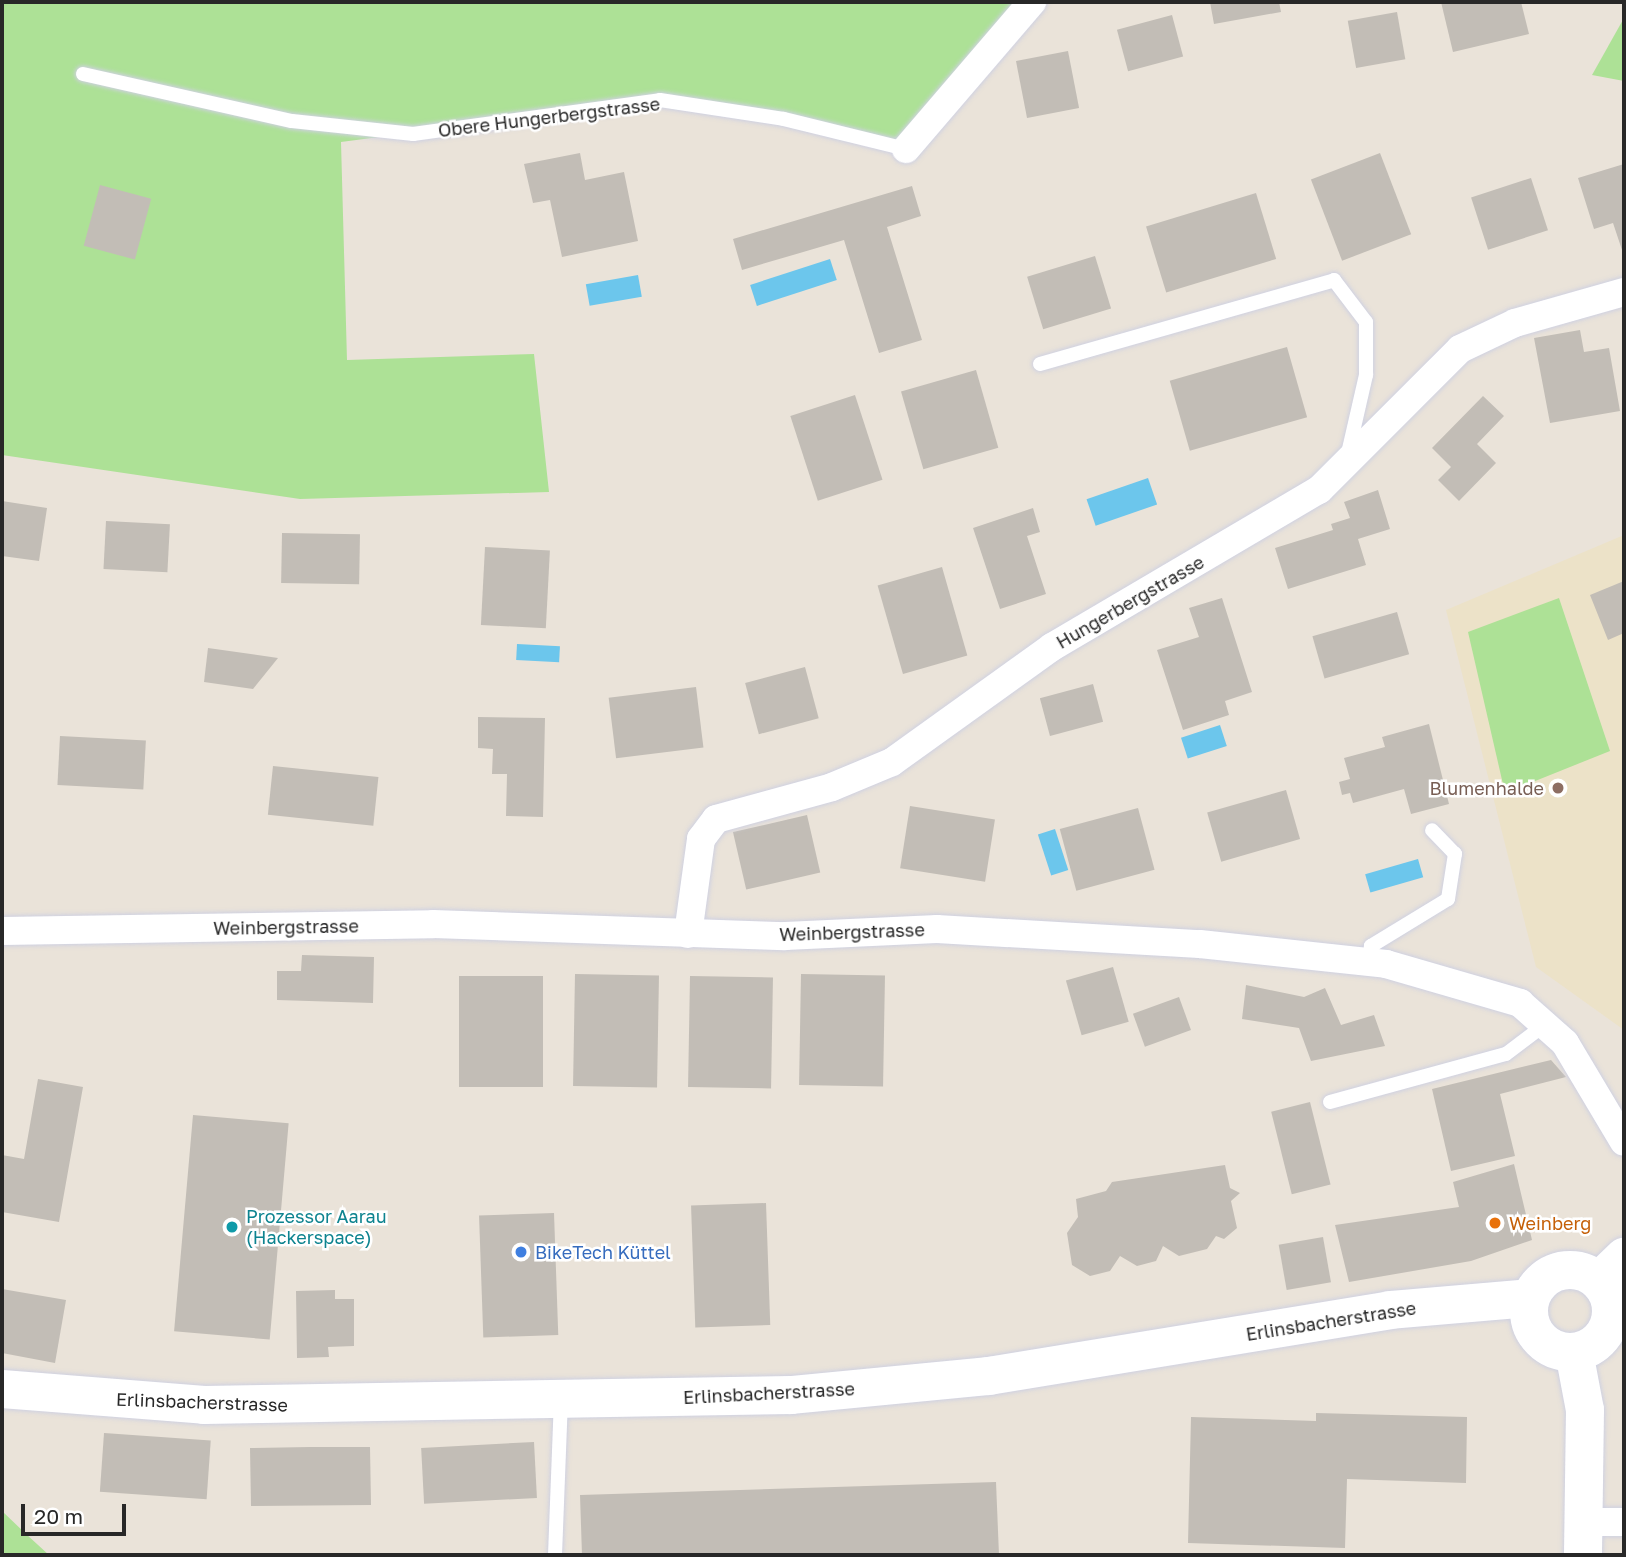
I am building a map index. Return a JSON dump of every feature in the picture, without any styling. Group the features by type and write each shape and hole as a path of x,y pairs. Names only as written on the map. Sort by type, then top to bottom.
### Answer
{"main road":[{"path":"1612,1269 1607,1331 1574,1352 1537,1337 1530,1298 1560,1270 1612,1269"},
{"name":"Erlinsbacherstrasse","path":"2,1389 204,1405 790,1395 979,1377 1390,1310 1530,1298"},
{"path":"1574,1352 1585,1410 1583,1538"}],"street":[{"name":"Obere Hungerbergstrasse","path":"906,149 1032,2"},
{"name":"Hungerbergstrasse","path":"688,934 701,839 716,819 832,788 892,762 1052,647 1254,530 1346,466 1460,349 1505,327 1624,292"},
{"name":"Weinbergstrasse","path":"2,931 447,924 688,934 937,929 1369,962 1520,1003 1543,1026 1565,1042 1624,1142"},
{"path":"1583,1538 1624,1522"}],"lane":[{"name":"Obere Hungerbergstrasse","path":"83,74 292,121 413,134 660,100 784,119 906,149"},
{"path":"1040,364 1334,280 1366,322 1366,375 1346,466"},
{"path":"1369,962 1371,946 1448,899 1455,853 1432,830"},
{"path":"1330,1102 1506,1054 1543,1026"},
{"path":"555,1555 561,1401"}],"shaded area":[{"name":"Blumenhalde","path":"1624,535 1624,1030 1536,967 1446,610"}],"green space":[{"path":"2,2 1032,2 906,149 660,100 341,142 347,360 534,354 549,492 300,499 2,455"},
{"path":"1624,18 1624,81 1592,75"},
{"path":"1559,598 1610,751 1505,793 1468,632"},
{"path":"2,1511 26,1534 49,1555 2,1555"}],"water":[{"path":"830,259 837,280 757,306 750,285"},
{"path":"638,275 642,297 590,306 586,284"},
{"path":"1148,478 1157,504 1096,526 1087,499"},
{"path":"517,644 560,646 559,662 516,660"},
{"path":"1220,725 1227,746 1188,759 1181,738"},
{"path":"1055,829 1068,870 1051,875 1038,835"},
{"path":"1418,859 1423,877 1370,892 1365,874"}],"building":[{"path":"1210,2 1279,2 1281,12 1214,24"},
{"path":"1441,2 1521,2 1529,34 1453,52"},
{"path":"1397,12 1405,59 1356,68 1348,21"},
{"path":"1172,15 1183,57 1128,71 1117,30"},
{"path":"1068,51 1079,108 1027,118 1016,61"},
{"path":"580,153 585,180 624,172 638,241 562,257 550,200 533,203 524,164"},
{"path":"1380,153 1411,234 1342,261 1311,180"},
{"path":"1624,164 1622,250 1613,223 1594,229 1578,178"},
{"path":"1531,178 1548,230 1488,250 1471,197"},
{"path":"100,185 151,199 135,260 84,246"},
{"path":"912,186 921,216 887,227 922,340 879,353 844,240 742,270 733,239"},
{"path":"1256,193 1276,259 1166,293 1146,227"},
{"path":"1095,256 1111,309 1043,329 1027,277"},
{"path":"1580,330 1584,352 1609,348 1620,411 1550,423 1534,338"},
{"path":"1287,347 1307,417 1190,451 1170,381"},
{"path":"976,370 998,448 923,469 901,391"},
{"path":"855,395 883,480 818,501 790,416"},
{"path":"1483,396 1504,416 1477,444 1496,463 1459,501 1438,480 1451,467 1432,448"},
{"path":"1378,490 1390,529 1358,539 1366,565 1288,589 1275,548 1333,530 1331,524 1350,518 1344,502"},
{"path":"2,501 47,508 39,561 2,556"},
{"path":"1033,508 1040,532 1027,536 1046,594 1000,609 973,528"},
{"path":"106,521 170,524 167,572 103,569"},
{"path":"282,533 360,534 359,584 281,583"},
{"path":"485,547 550,550 546,628 481,625"},
{"path":"942,567 967,655 903,674 878,585"},
{"path":"1624,581 1624,633 1608,640 1590,595"},
{"path":"1222,598 1252,692 1225,701 1229,715 1183,730 1157,650 1199,637 1189,608"},
{"path":"1397,612 1409,654 1325,679 1312,636"},
{"path":"208,648 278,658 253,689 204,682"},
{"path":"805,667 819,718 759,734 745,683"},
{"path":"1093,684 1103,722 1050,736 1040,698"},
{"path":"696,687 703,748 616,758 609,698"},
{"path":"478,717 545,718 543,817 506,816 507,774 492,774 493,749 478,748"},
{"path":"1429,724 1449,804 1411,814 1404,789 1353,803 1350,793 1342,795 1339,782 1350,779 1344,758 1385,747 1382,737"},
{"path":"60,736 146,741 143,789 57,785"},
{"path":"273,766 378,777 373,826 268,815"},
{"path":"1286,790 1300,839 1221,862 1207,813"},
{"path":"910,806 995,819 985,882 900,868"},
{"path":"1138,808 1155,870 1076,891 1060,829"},
{"path":"807,815 820,872 746,890 733,832"},
{"path":"302,955 374,957 373,1003 277,1000 277,971 301,971"},
{"path":"1113,967 1129,1022 1082,1035 1066,981"},
{"path":"575,974 659,975 657,1087 573,1086"},
{"path":"801,974 885,975 883,1086 799,1085"},
{"path":"459,976 543,976 543,1087 459,1087"},
{"path":"690,976 773,977 771,1088 688,1087"},
{"path":"1246,985 1304,997 1325,988 1341,1025 1374,1015 1385,1046 1311,1061 1299,1028 1242,1019"},
{"path":"1179,997 1191,1030 1145,1047 1133,1014"},
{"path":"1551,1060 1566,1077 1500,1094 1515,1156 1451,1171 1432,1089"},
{"path":"38,1079 83,1087 59,1222 2,1212 2,1155 24,1159"},
{"path":"1310,1102 1331,1184 1292,1194 1271,1112"},
{"name":"Prozessor Aarau (Hackerspace)","path":"193,1115 289,1123 270,1340 174,1331"},
{"path":"1514,1164 1532,1240 1471,1261 1349,1282 1335,1225 1459,1207 1453,1182"},
{"path":"1225,1165 1230,1188 1240,1193 1231,1201 1237,1228 1224,1239 1216,1236 1207,1249 1179,1256 1163,1246 1156,1261 1137,1266 1120,1256 1110,1271 1090,1276 1072,1265 1067,1233 1078,1217 1076,1199 1106,1191 1112,1182"},
{"path":"766,1203 770,1325 695,1328 691,1206"},
{"path":"554,1213 558,1335 483,1338 479,1216"},
{"path":"1323,1237 1331,1282 1287,1290 1279,1245"},
{"path":"2,1289 66,1300 55,1363 2,1353"},
{"path":"335,1290 335,1299 354,1299 354,1346 328,1347 329,1357 297,1358 296,1291"},
{"path":"1316,1413 1467,1417 1466,1483 1347,1479 1345,1548 1188,1543 1191,1417 1316,1421"},
{"path":"104,1433 211,1440 207,1499 100,1492"},
{"path":"534,1442 537,1498 424,1504 421,1448"},
{"path":"370,1447 371,1505 251,1506 250,1448"},
{"path":"996,1482 999,1555 582,1555 580,1495"}],"place":[{"name":"Blumenhalde","path":"1558,788"},
{"name":"Weinberg","path":"1495,1223"},
{"name":"Prozessor Aarau (Hackerspace)","path":"232,1227"},
{"name":"BikeTech Küttel","path":"521,1252"}]}
